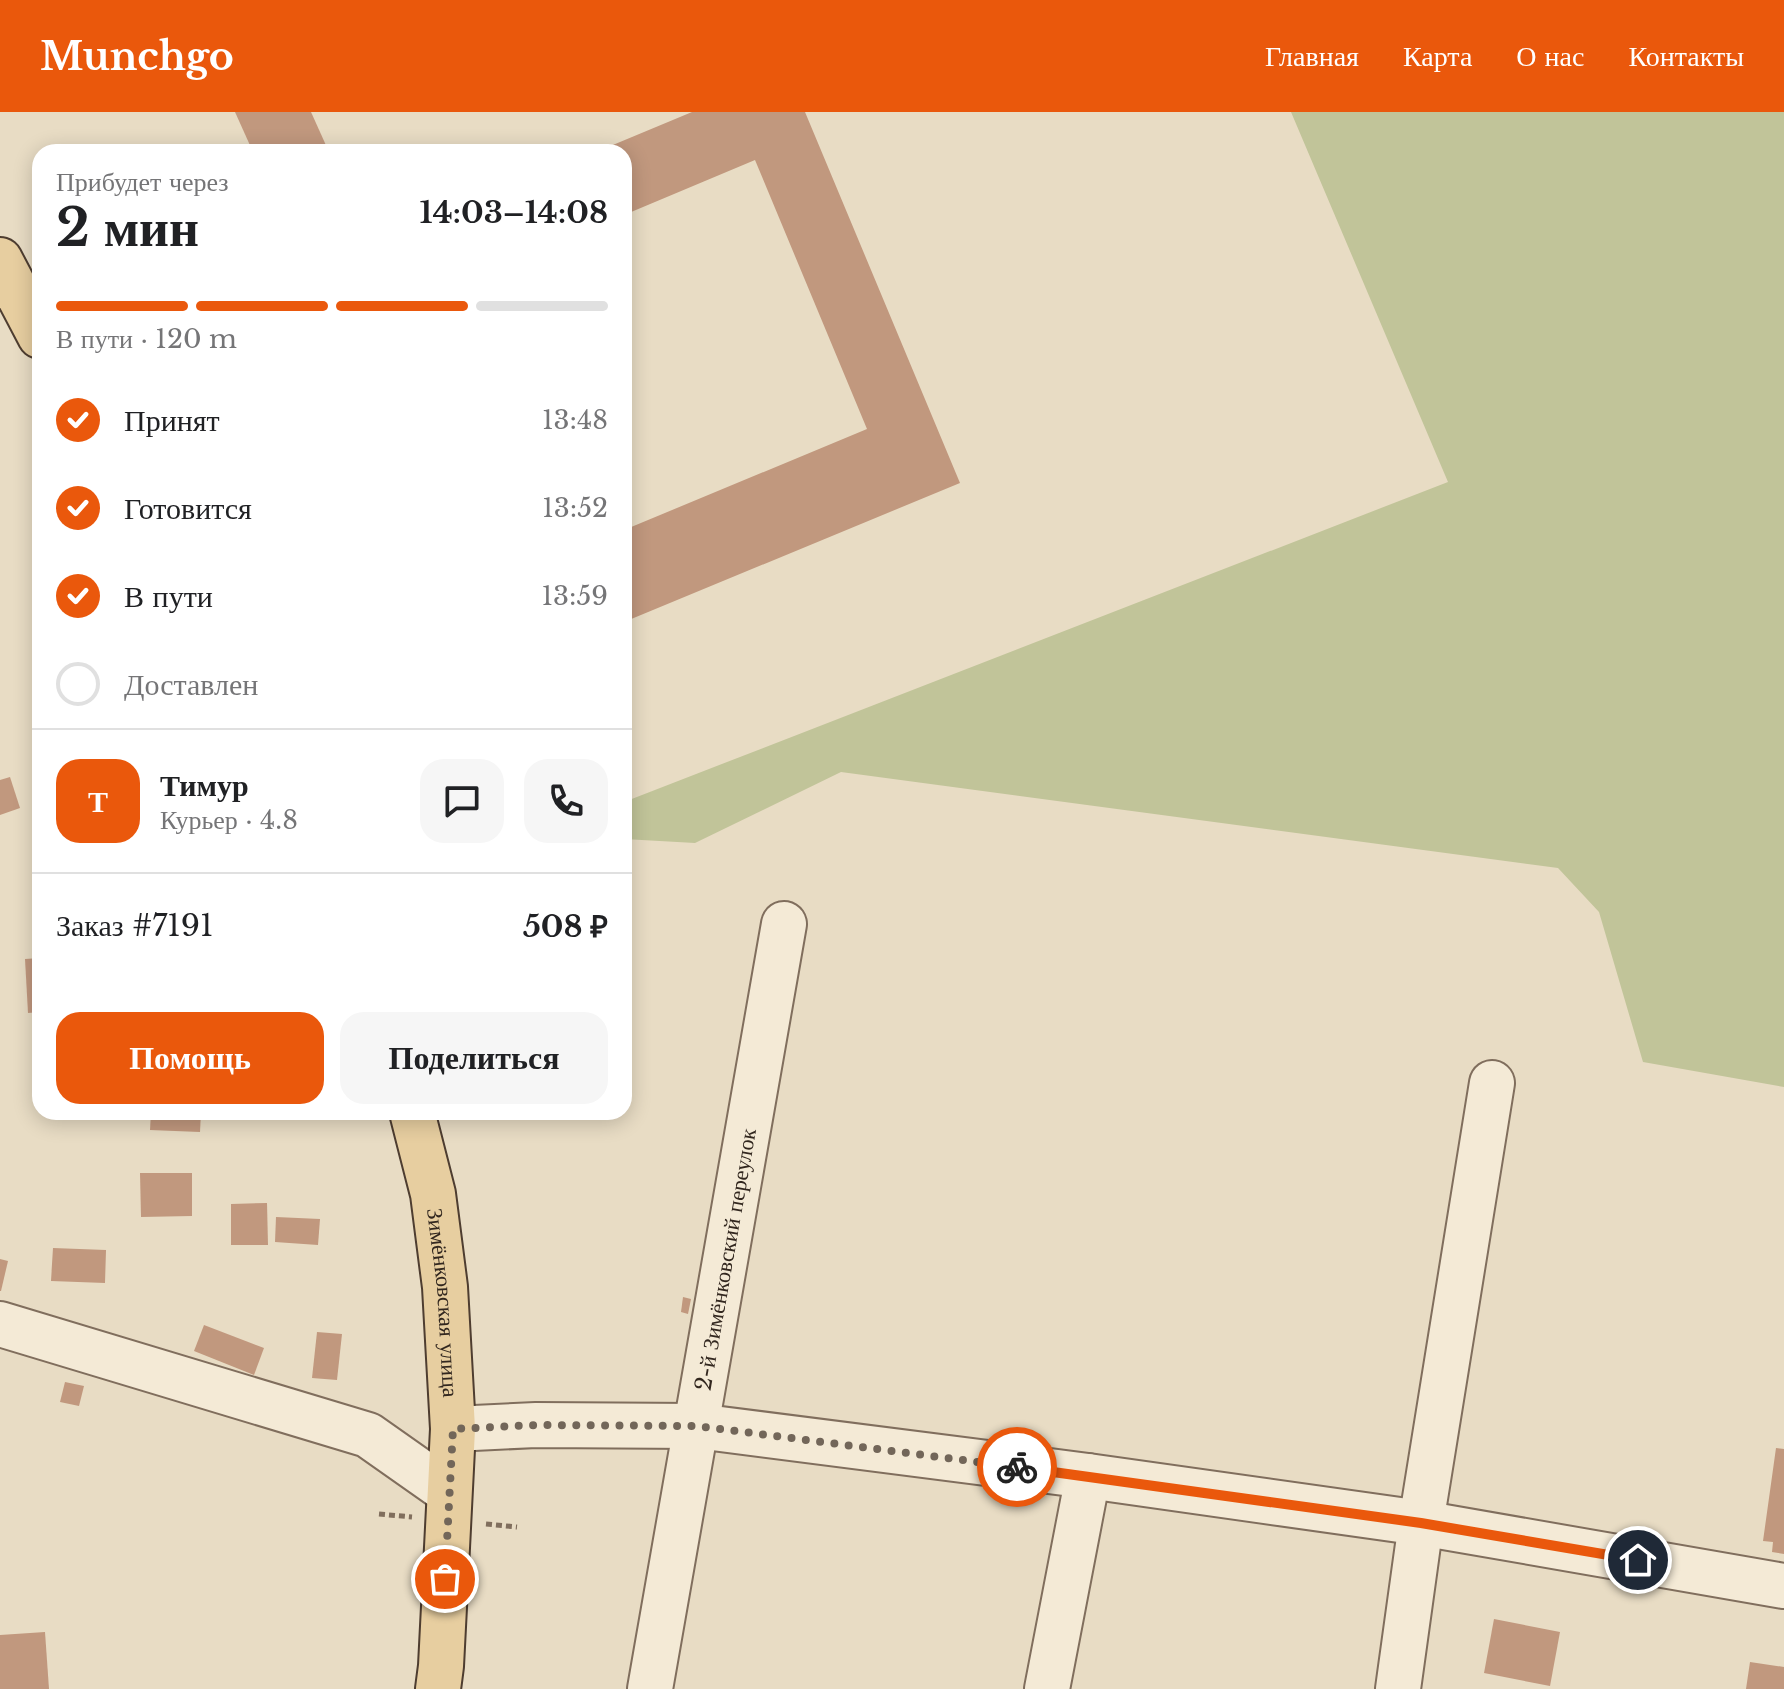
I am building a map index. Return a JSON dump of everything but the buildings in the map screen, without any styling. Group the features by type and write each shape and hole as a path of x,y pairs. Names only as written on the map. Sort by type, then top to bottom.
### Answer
{"main road":[{"path":"0,260 32,321"},
{"name":"Зимёнковская улица","path":"414,1120 433,1194 445,1287 453,1429 438,1689"}],"street":[{"name":"2-й Зимёнковский переулок","path":"650,1689 784,924"},
{"path":"1398,1689 1421,1523 1492,1083"},
{"path":"0,1324 368,1435 449,1492"},
{"path":"453,1429 536,1425 697,1426 1421,1523 1784,1586"},
{"path":"1047,1689 1088,1476"}],"green space":[{"path":"1291,112 1784,112 1784,1087 1643,1062 1599,912 1558,868 841,772 695,843 632,839 632,799 1448,482"}],"way so far":[{"path":"445,1579 453,1429 536,1425 697,1426 1017,1467"}],"route":[{"path":"1017,1467 1421,1523 1638,1560"}]}
